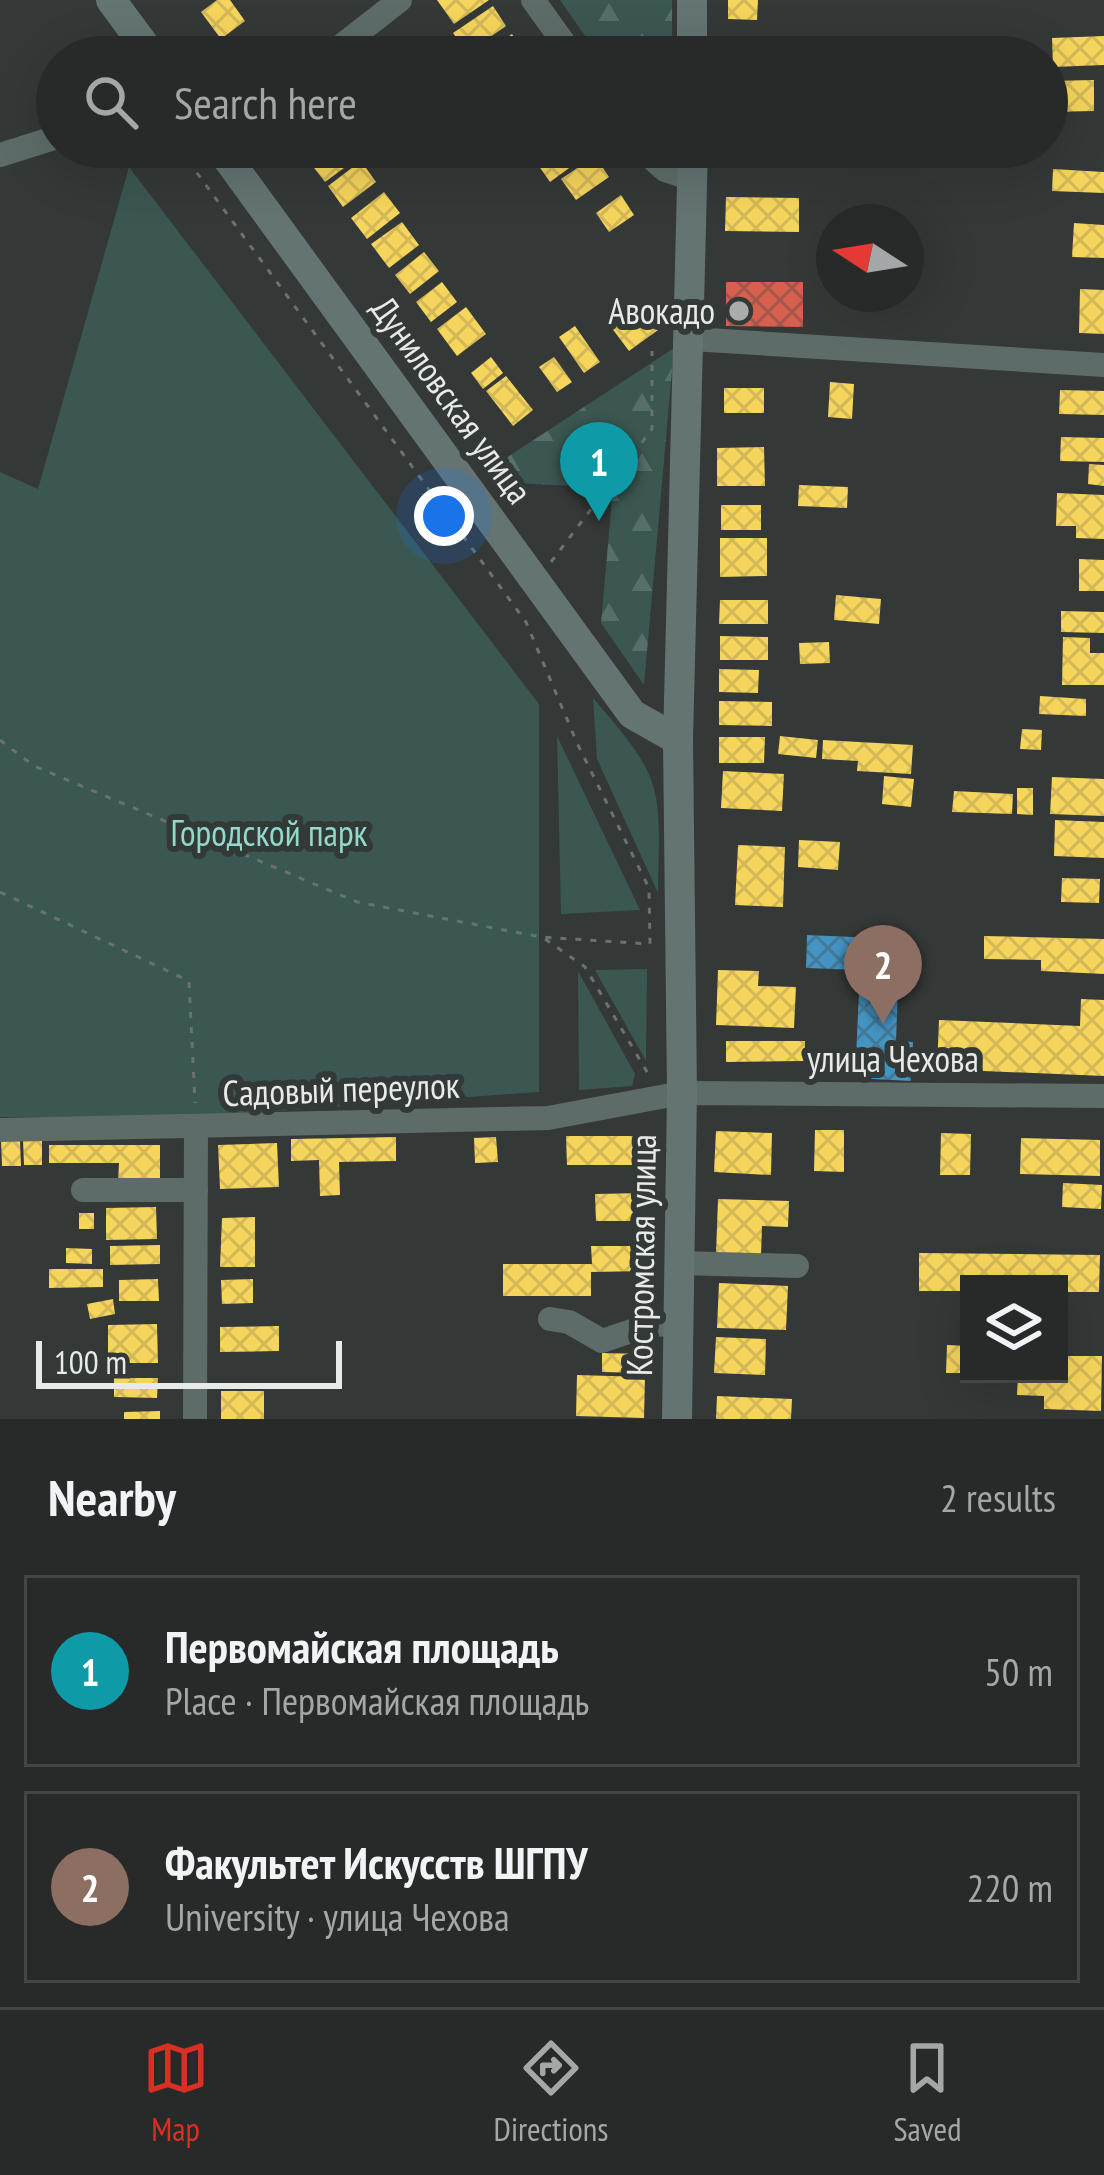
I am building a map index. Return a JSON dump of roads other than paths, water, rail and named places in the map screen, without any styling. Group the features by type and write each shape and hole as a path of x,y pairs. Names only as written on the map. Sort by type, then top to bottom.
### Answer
{"main road":[{"path":"111,0 138,36"},
{"path":"692,0 692,36"},
{"name":"Дуниловская улица","path":"233,168 523,591 632,714 678,740"},
{"name":"Костромская улица","path":"677,1419 682,1093 678,740 693,168"}],"street":[{"path":"353,36 400,0"},
{"path":"532,0 559,36"},
{"path":"0,155 36,144"},
{"path":"663,168 693,179"},
{"path":"692,339 1104,365"},
{"name":"улица Чехова","path":"682,1093 1104,1096"},
{"name":"Садовый переулок","path":"0,1130 548,1118 682,1093"},
{"path":"195,1419 196,1129"},
{"path":"83,1190 196,1190"},
{"path":"679,1263 797,1266"},
{"path":"550,1319 568,1322 602,1341 649,1325 678,1324"}],"place":[{"name":"Авокадо","path":"739,311"},
{"name":"Первомайская площадь","path":"599,521"},
{"name":"Факультет Искусств ШГПУ","path":"883,1024"}],"park label":[{"name":"Городской парк","path":"269,833"}]}
